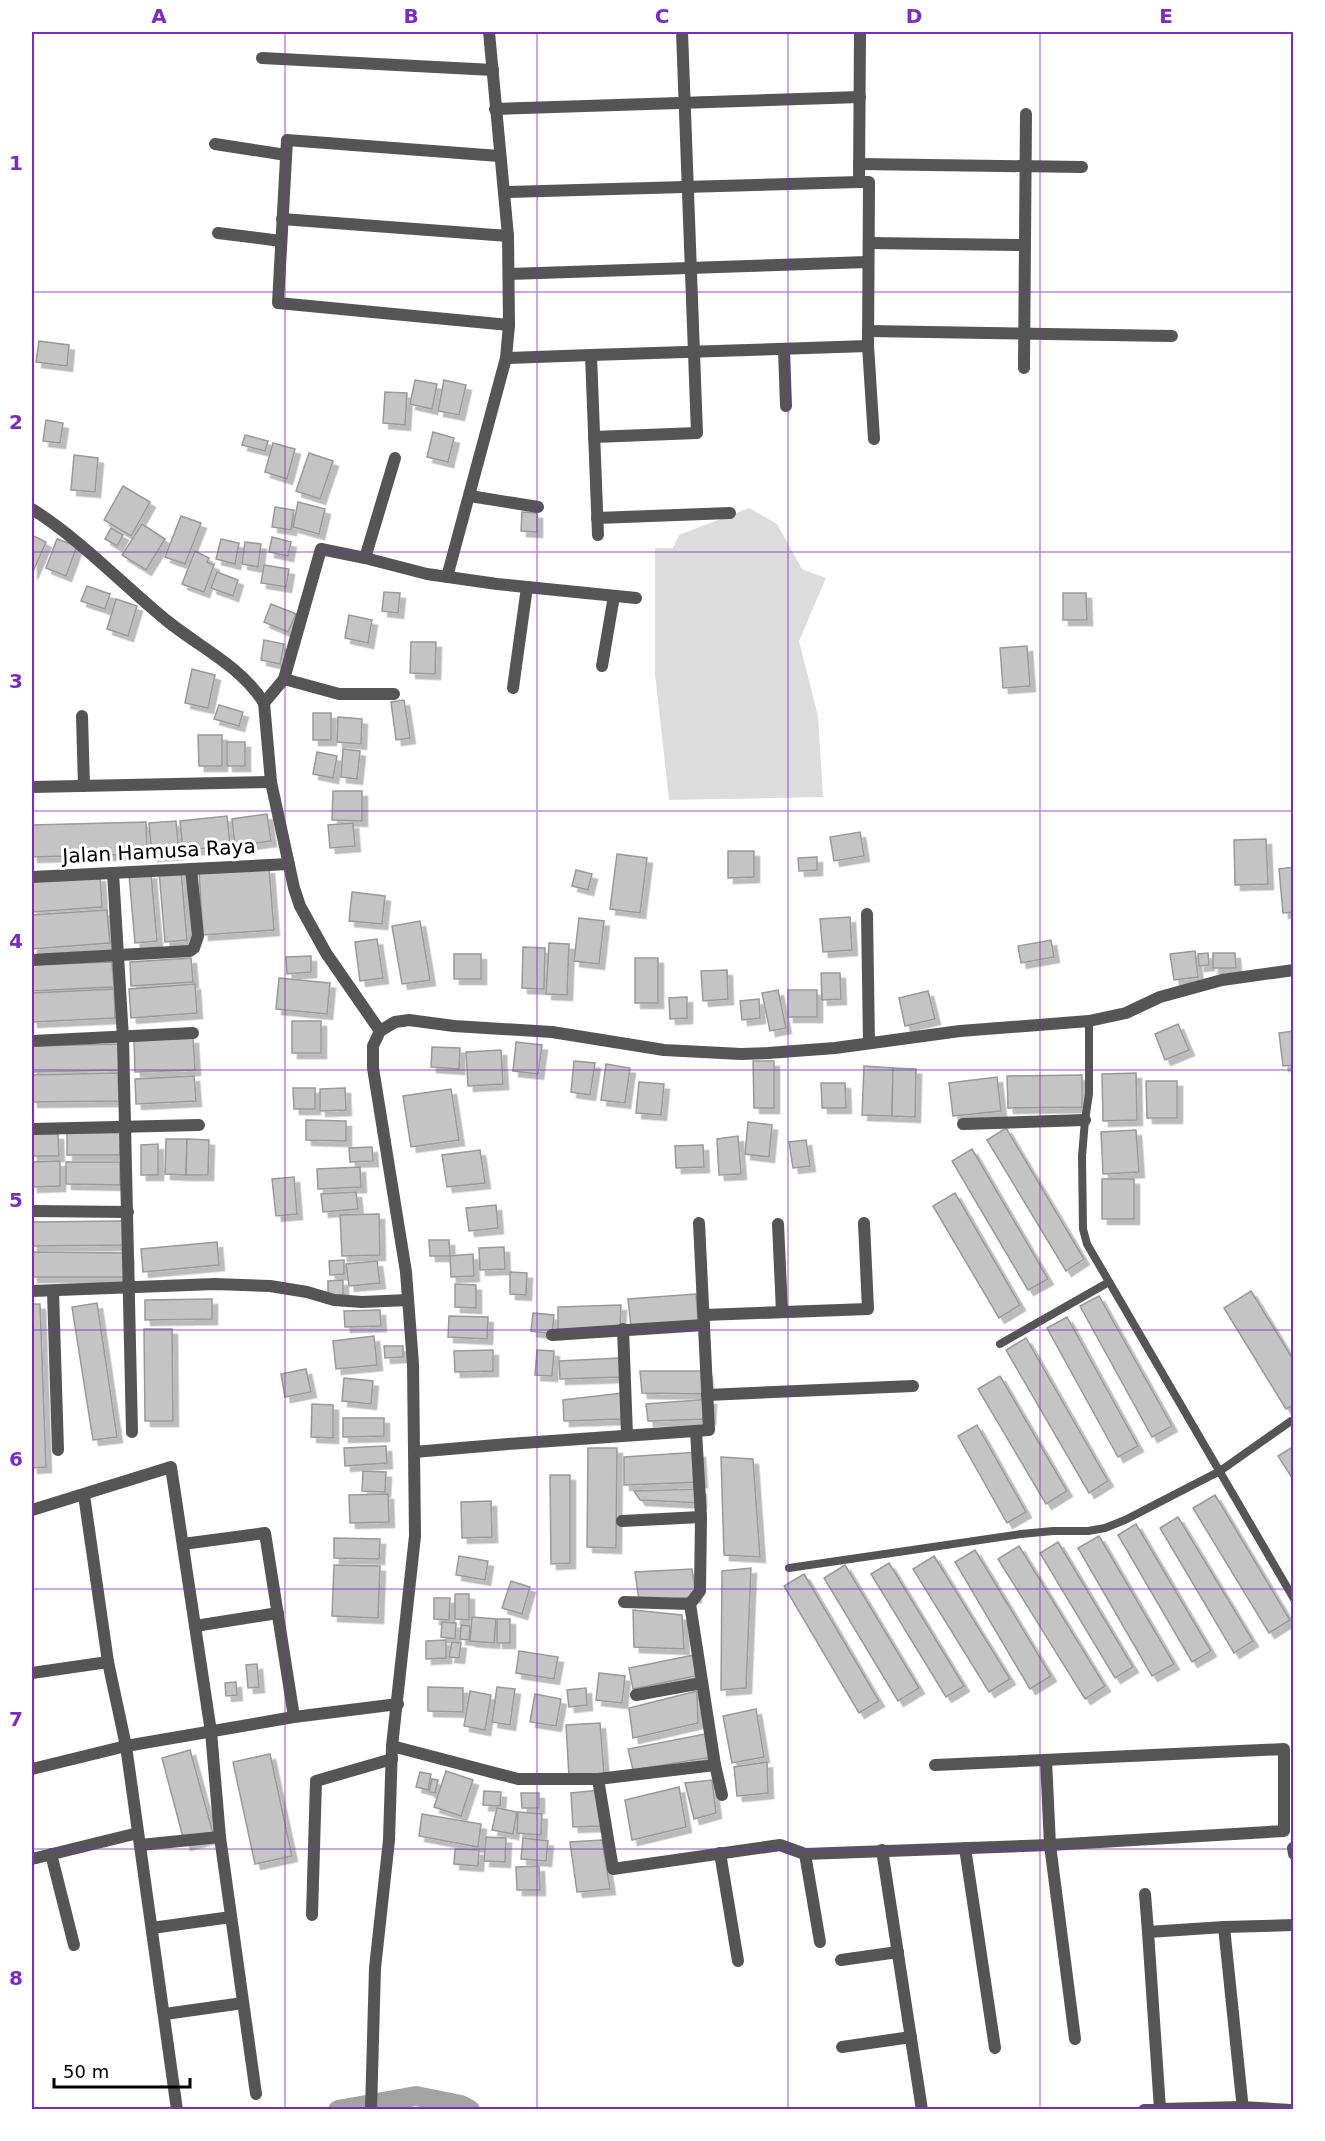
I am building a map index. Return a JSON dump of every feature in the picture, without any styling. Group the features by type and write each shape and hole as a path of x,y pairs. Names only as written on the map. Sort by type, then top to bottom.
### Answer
{"street":[{"path":"447,577 506,358 509,325 505,192 489,32"},
{"path":"594,437 697,434 682,32"},
{"path":"859,182 860,32"},
{"path":"262,58 493,70"},
{"path":"495,109 860,97"},
{"path":"1024,368 1026,114"},
{"path":"500,156 287,140 278,303 509,325"},
{"path":"215,144 286,155"},
{"path":"859,164 1082,167"},
{"path":"505,192 869,183 867,331 874,439"},
{"path":"282,219 508,237"},
{"path":"218,233 281,241"},
{"path":"868,243 1025,245"},
{"path":"509,274 868,262"},
{"path":"867,331 1172,336"},
{"path":"506,358 868,346"},
{"path":"784,349 786,405"},
{"path":"591,356 598,535"},
{"path":"365,558 395,458"},
{"path":"470,496 538,507"},
{"path":"32,509 54,523 94,555 167,620 229,665 252,687 264,703 271,782 294,888 304,915 326,953 380,1031"},
{"path":"597,518 730,513"},
{"path":"264,703 284,679 321,549 427,574 636,598"},
{"path":"513,688 527,587"},
{"path":"602,666 614,596"},
{"path":"284,679 339,694 394,694"},
{"path":"82,716 84,786"},
{"path":"32,787 271,782"},
{"name":"Jalan Hamusa Raya","path":"32,877 289,864"},
{"path":"32,960 190,951 194,948 198,936 191,869"},
{"path":"113,873 123,1038 132,1432"},
{"path":"867,914 869,1043"},
{"path":"371,2109 375,1968 389,1840 392,1753 415,1536 413,1364 406,1272 373,1068 373,1047 380,1031 395,1022 409,1020 454,1026 552,1032 664,1050 741,1054 835,1048 960,1031 1089,1021 1126,1013 1160,997 1222,980 1293,970"},
{"path":"32,1041 193,1033"},
{"path":"963,1124 1085,1120"},
{"path":"32,1129 199,1125"},
{"path":"32,1211 128,1212"},
{"path":"414,1452 709,1430 699,1223"},
{"path":"778,1224 782,1312"},
{"path":"552,1335 782,1312 868,1309 864,1224"},
{"path":"32,1291 215,1284 270,1286 362,1302 408,1300"},
{"path":"53,1291 58,1450"},
{"path":"623,1329 627,1435"},
{"path":"708,1395 913,1386"},
{"path":"696,1431 701,1517 700,1592 690,1604 715,1765 722,1795"},
{"path":"32,1510 171,1467 211,1732 220,1837 256,2094"},
{"path":"84,1495 108,1662 126,1746 177,2109"},
{"path":"622,1521 701,1517"},
{"path":"183,1544 265,1533 294,1718"},
{"path":"624,1602 690,1604"},
{"path":"195,1626 278,1613"},
{"path":"32,1673 108,1662"},
{"path":"636,1695 702,1683"},
{"path":"32,1769 126,1746 294,1718 398,1704"},
{"path":"598,1779 613,1869 780,1845 805,1854 1050,1845 1284,1831 1284,1749 935,1765"},
{"path":"312,1915 316,1781 392,1753 518,1779 598,1779 715,1765"},
{"path":"1046,1760 1050,1845 1075,2039"},
{"path":"32,1859 139,1839 220,1837"},
{"path":"965,1848 995,2048"},
{"path":"882,1850 922,2109"},
{"path":"720,1853 738,1961"},
{"path":"51,1854 74,1945"},
{"path":"805,1854 820,1942"},
{"path":"1145,1894 1160,2109"},
{"path":"152,1928 231,1917"},
{"path":"1148,1932 1293,1925"},
{"path":"1224,1927 1243,2108"},
{"path":"841,1960 898,1952"},
{"path":"165,2014 243,2003"},
{"path":"842,2047 911,2037"},
{"path":"1144,2109 1291,2109"}],"lane":[{"path":"1089,1021 1089,1094 1082,1156 1084,1236 1293,1599"},
{"path":"1000,1344 1109,1282"},
{"path":"789,1568 1021,1534 1105,1528 1154,1506 1220,1471 1291,1421"}],"shaded area":[{"path":"749,508 777,524 802,569 826,578 799,641 818,716 823,797 669,800 655,674 655,548 673,548 679,535"}],"building":[{"path":"39,341 69,345 67,366 36,362"},
{"path":"415,380 437,384 432,409 410,404"},
{"path":"444,380 466,385 459,415 438,411"},
{"path":"385,392 407,393 405,425 383,423"},
{"path":"46,420 63,423 60,443 43,441"},
{"path":"433,432 454,438 448,462 427,457"},
{"path":"245,435 268,441 265,451 242,445"},
{"path":"273,443 295,449 287,479 265,472"},
{"path":"309,453 333,461 320,499 296,491"},
{"path":"74,455 98,458 95,492 71,490"},
{"path":"123,486 150,502 131,536 104,520"},
{"path":"298,502 325,509 319,534 293,527"},
{"path":"275,507 294,510 291,530 272,527"},
{"path":"522,512 537,513 537,532 521,531"},
{"path":"181,516 201,523 185,564 165,557"},
{"path":"142,524 165,539 146,570 122,555"},
{"path":"111,528 123,535 117,546 105,539"},
{"path":"32,535 46,542 32,574"},
{"path":"272,537 291,542 288,556 269,552"},
{"path":"57,539 77,546 66,576 46,568"},
{"path":"221,539 239,543 235,564 216,559"},
{"path":"245,542 261,544 258,567 242,564"},
{"path":"195,551 209,558 207,562 214,565 204,592 182,584"},
{"path":"264,565 289,569 286,587 261,583"},
{"path":"217,572 238,580 233,596 211,588"},
{"path":"87,586 110,594 105,609 81,601"},
{"path":"384,592 400,593 398,613 382,611"},
{"path":"1063,593 1086,593 1087,620 1063,620"},
{"path":"116,599 137,606 128,636 107,629"},
{"path":"271,604 296,614 288,632 264,622"},
{"path":"349,615 372,620 368,643 345,638"},
{"path":"264,640 284,644 280,664 261,660"},
{"path":"411,642 436,642 435,674 410,673"},
{"path":"1027,646 1030,686 1003,688 1000,648"},
{"path":"192,669 215,675 208,708 185,703"},
{"path":"404,700 410,738 396,740 391,702"},
{"path":"219,705 243,712 239,726 214,719"},
{"path":"313,713 331,713 331,740 313,740"},
{"path":"338,717 362,719 361,744 337,742"},
{"path":"198,735 222,735 222,766 199,766"},
{"path":"227,742 245,742 245,766 227,766"},
{"path":"343,749 360,751 357,779 341,777"},
{"path":"317,752 337,756 333,778 313,774"},
{"path":"333,791 362,791 362,821 332,820"},
{"path":"267,814 271,841 235,846 232,819"},
{"path":"227,816 230,845 183,851 180,821"},
{"path":"176,821 179,854 152,856 149,823"},
{"path":"146,822 147,854 32,857 32,825"},
{"path":"353,823 355,846 330,848 328,825"},
{"path":"860,832 864,856 834,861 830,837"},
{"path":"1266,839 1268,884 1235,885 1234,840"},
{"path":"728,851 754,851 754,877 728,878"},
{"path":"617,854 647,858 640,913 610,909"},
{"path":"817,857 817,870 799,871 798,858"},
{"path":"1294,867 1294,912 1283,913 1279,869"},
{"path":"269,868 274,930 203,935 199,872"},
{"path":"181,870 187,940 165,942 159,871"},
{"path":"576,870 592,874 588,890 572,886"},
{"path":"151,873 157,941 135,943 129,875"},
{"path":"100,876 102,907 32,912 32,881"},
{"path":"352,892 385,896 382,924 349,921"},
{"path":"107,910 110,943 32,949 32,915"},
{"path":"850,917 852,950 823,952 820,919"},
{"path":"579,918 604,921 599,964 574,961"},
{"path":"420,921 430,980 402,984 392,926"},
{"path":"377,939 383,978 360,981 355,942"},
{"path":"1051,940 1054,957 1021,963 1018,946"},
{"path":"549,943 569,944 567,995 546,994"},
{"path":"523,947 545,948 544,989 522,988"},
{"path":"1195,951 1198,977 1174,980 1170,954"},
{"path":"1208,953 1209,965 1199,966 1198,954"},
{"path":"1213,953 1235,953 1236,968 1213,968"},
{"path":"454,954 481,954 481,979 454,979"},
{"path":"311,956 311,972 287,974 286,957"},
{"path":"191,958 193,982 131,986 130,962"},
{"path":"635,958 658,958 658,1003 635,1003"},
{"path":"112,962 114,987 32,991 32,965"},
{"path":"727,970 728,999 703,1001 701,971"},
{"path":"821,973 840,973 841,999 822,1000"},
{"path":"279,978 330,983 327,1014 276,1009"},
{"path":"195,984 197,1013 131,1018 129,989"},
{"path":"114,989 115,1018 32,1022 32,993"},
{"path":"778,990 786,1028 770,1031 762,993"},
{"path":"788,990 817,990 817,1017 788,1017"},
{"path":"928,991 935,1019 905,1026 899,998"},
{"path":"687,997 687,1018 670,1019 669,998"},
{"path":"759,999 760,1018 742,1020 740,1001"},
{"path":"292,1021 321,1021 321,1053 292,1053"},
{"path":"1178,1024 1189,1050 1165,1060 1155,1034"},
{"path":"1294,1031 1294,1065 1283,1066 1279,1033"},
{"path":"193,1038 195,1070 135,1072 134,1040"},
{"path":"516,1042 542,1045 538,1074 513,1071"},
{"path":"118,1044 119,1070 32,1072 32,1046"},
{"path":"432,1047 460,1048 459,1069 431,1067"},
{"path":"501,1050 503,1084 468,1086 466,1052"},
{"path":"574,1061 595,1063 590,1095 571,1092"},
{"path":"753,1061 774,1061 774,1108 754,1108"},
{"path":"606,1064 630,1068 625,1103 601,1100"},
{"path":"864,1066 893,1068 892,1116 862,1115"},
{"path":"893,1068 916,1069 915,1117 892,1116"},
{"path":"118,1073 119,1101 32,1102 32,1075"},
{"path":"1136,1073 1137,1120 1103,1121 1102,1074"},
{"path":"1082,1075 1082,1107 1008,1108 1007,1076"},
{"path":"194,1076 196,1101 136,1104 135,1079"},
{"path":"997,1077 1001,1111 953,1116 949,1083"},
{"path":"1146,1081 1177,1081 1177,1118 1147,1118"},
{"path":"639,1082 664,1084 661,1115 636,1113"},
{"path":"821,1083 845,1083 846,1108 822,1108"},
{"path":"293,1088 315,1088 315,1109 294,1109"},
{"path":"345,1088 346,1110 320,1111 320,1089"},
{"path":"451,1089 459,1140 411,1147 403,1096"},
{"path":"306,1120 346,1121 346,1141 306,1140"},
{"path":"748,1122 772,1125 769,1157 745,1154"},
{"path":"1006,1128 1084,1259 1066,1271 987,1140"},
{"path":"1136,1130 1139,1172 1103,1174 1101,1132"},
{"path":"67,1133 120,1133 120,1155 67,1155"},
{"path":"32,1134 58,1134 59,1156 32,1156"},
{"path":"738,1136 741,1174 719,1175 717,1139"},
{"path":"166,1139 187,1139 186,1175 165,1174"},
{"path":"187,1139 209,1140 208,1175 186,1175"},
{"path":"806,1140 810,1166 793,1168 789,1142"},
{"path":"158,1144 158,1175 141,1175 141,1145"},
{"path":"703,1145 704,1167 676,1168 675,1146"},
{"path":"372,1147 373,1161 350,1162 349,1148"},
{"path":"972,1149 1048,1279 1028,1290 952,1161"},
{"path":"480,1150 485,1183 447,1187 442,1155"},
{"path":"60,1161 60,1186 32,1187 32,1162"},
{"path":"66,1162 120,1162 120,1185 66,1184"},
{"path":"360,1167 361,1187 318,1189 317,1169"},
{"path":"294,1177 297,1214 276,1216 272,1179"},
{"path":"1102,1179 1134,1179 1134,1219 1102,1219"},
{"path":"356,1192 358,1209 323,1212 321,1194"},
{"path":"955,1193 1020,1305 999,1318 933,1206"},
{"path":"496,1205 498,1228 469,1231 466,1208"},
{"path":"379,1214 380,1255 342,1256 340,1215"},
{"path":"124,1221 125,1245 32,1246 32,1222"},
{"path":"429,1240 449,1240 450,1256 430,1256"},
{"path":"217,1242 219,1265 143,1272 141,1249"},
{"path":"504,1247 505,1269 480,1270 479,1248"},
{"path":"32,1252 128,1253 128,1277 32,1277"},
{"path":"473,1254 474,1276 451,1277 450,1256"},
{"path":"344,1260 344,1274 330,1275 329,1261"},
{"path":"377,1261 380,1283 349,1286 346,1264"},
{"path":"510,1272 527,1273 526,1295 510,1294"},
{"path":"343,1280 343,1295 328,1295 328,1281"},
{"path":"455,1284 476,1285 476,1308 455,1307"},
{"path":"1251,1291 1294,1361 1294,1405 1286,1409 1224,1308"},
{"path":"696,1294 698,1321 631,1327 628,1299"},
{"path":"1099,1296 1172,1426 1152,1437 1080,1306"},
{"path":"212,1299 212,1319 145,1320 145,1300"},
{"path":"97,1303 117,1437 93,1440 72,1307"},
{"path":"32,1304 40,1304 46,1467 32,1468"},
{"path":"621,1305 620,1328 558,1330 558,1307"},
{"path":"380,1310 381,1326 345,1327 344,1311"},
{"path":"533,1313 554,1315 552,1334 531,1331"},
{"path":"449,1316 488,1317 487,1339 448,1337"},
{"path":"1067,1317 1138,1446 1118,1457 1047,1328"},
{"path":"144,1329 172,1329 173,1421 145,1421"},
{"path":"374,1336 377,1365 336,1369 333,1341"},
{"path":"1026,1338 1108,1481 1089,1493 1006,1350"},
{"path":"384,1346 403,1346 403,1357 385,1358"},
{"path":"493,1350 493,1371 455,1372 454,1351"},
{"path":"537,1350 554,1351 552,1376 535,1375"},
{"path":"619,1358 621,1377 560,1379 559,1361"},
{"path":"306,1369 311,1392 285,1397 281,1374"},
{"path":"640,1371 707,1371 709,1394 642,1393"},
{"path":"1000,1376 1067,1491 1046,1504 978,1389"},
{"path":"344,1378 373,1381 371,1404 342,1401"},
{"path":"622,1393 622,1419 564,1421 563,1400"},
{"path":"711,1399 710,1419 648,1421 646,1404"},
{"path":"312,1404 333,1405 333,1438 311,1437"},
{"path":"343,1418 384,1418 384,1436 343,1437"},
{"path":"977,1425 1026,1512 1007,1523 958,1436"},
{"path":"386,1446 387,1463 345,1466 344,1448"},
{"path":"1294,1446 1294,1481 1278,1456"},
{"path":"588,1448 617,1448 616,1548 587,1547"},
{"path":"700,1452 702,1482 624,1485 624,1457"},
{"path":"721,1457 753,1459 760,1557 724,1555"},
{"path":"363,1471 386,1472 385,1492 362,1491"},
{"path":"550,1475 570,1475 570,1563 551,1564"},
{"path":"701,1489 701,1503 640,1500 634,1491"},
{"path":"388,1494 389,1522 350,1523 349,1495"},
{"path":"1215,1495 1290,1620 1269,1633 1193,1508"},
{"path":"491,1501 492,1537 462,1538 461,1502"},
{"path":"1178,1517 1253,1641 1234,1653 1160,1528"},
{"path":"1136,1524 1211,1651 1192,1662 1118,1535"},
{"path":"1099,1536 1174,1664 1152,1676 1078,1548"},
{"path":"334,1538 380,1539 379,1559 334,1558"},
{"path":"1058,1542 1133,1667 1115,1678 1040,1553"},
{"path":"1019,1546 1105,1686 1085,1699 998,1559"},
{"path":"975,1550 1051,1676 1030,1689 955,1562"},
{"path":"459,1556 488,1561 485,1580 456,1575"},
{"path":"934,1556 1010,1679 989,1692 913,1569"},
{"path":"889,1563 964,1686 946,1697 871,1574"},
{"path":"334,1565 380,1566 378,1618 332,1616"},
{"path":"845,1565 919,1688 898,1701 824,1578"},
{"path":"751,1568 746,1688 721,1690 722,1571"},
{"path":"692,1569 696,1597 639,1601 635,1572"},
{"path":"804,1574 879,1701 859,1713 784,1586"},
{"path":"511,1581 530,1587 522,1614 502,1608"},
{"path":"455,1594 469,1594 469,1620 455,1619"},
{"path":"434,1598 450,1598 449,1620 434,1619"},
{"path":"633,1610 682,1615 684,1649 634,1647"},
{"path":"472,1617 496,1619 494,1643 470,1641"},
{"path":"497,1619 510,1619 510,1643 497,1643"},
{"path":"442,1622 456,1623 455,1639 441,1637"},
{"path":"461,1625 470,1626 469,1640 460,1639"},
{"path":"446,1640 446,1658 426,1659 426,1641"},
{"path":"452,1642 461,1643 459,1658 449,1657"},
{"path":"519,1651 558,1657 554,1679 516,1673"},
{"path":"694,1655 695,1676 633,1689 629,1668"},
{"path":"257,1664 259,1687 248,1688 246,1665"},
{"path":"599,1673 625,1676 622,1703 596,1700"},
{"path":"236,1682 237,1695 226,1696 225,1683"},
{"path":"428,1687 463,1688 463,1712 428,1711"},
{"path":"497,1687 515,1689 510,1725 492,1722"},
{"path":"586,1688 587,1705 569,1707 567,1690"},
{"path":"470,1691 491,1695 485,1730 464,1726"},
{"path":"697,1691 698,1723 633,1738 629,1708"},
{"path":"535,1694 561,1699 556,1726 530,1722"},
{"path":"756,1709 764,1757 732,1763 723,1716"},
{"path":"600,1723 604,1774 569,1777 566,1725"},
{"path":"705,1734 712,1757 633,1770 628,1749"},
{"path":"190,1750 214,1837 185,1845 162,1758"},
{"path":"270,1754 292,1856 255,1864 233,1762"},
{"path":"767,1762 768,1793 737,1796 734,1767"},
{"path":"446,1771 473,1780 461,1816 434,1807"},
{"path":"420,1772 431,1774 428,1790 416,1787"},
{"path":"432,1779 438,1780 435,1793 429,1792"},
{"path":"712,1780 716,1813 694,1819 685,1783"},
{"path":"679,1787 686,1827 632,1840 625,1800"},
{"path":"599,1790 601,1826 573,1827 571,1793"},
{"path":"484,1791 501,1792 500,1806 483,1805"},
{"path":"521,1793 539,1793 539,1808 522,1808"},
{"path":"497,1808 517,1812 513,1834 492,1830"},
{"path":"518,1812 542,1814 541,1835 517,1833"},
{"path":"422,1814 481,1824 478,1847 419,1836"},
{"path":"486,1837 506,1838 505,1862 484,1861"},
{"path":"523,1838 548,1841 546,1861 521,1859"},
{"path":"602,1840 610,1889 577,1892 570,1842"},
{"path":"455,1849 479,1850 478,1866 454,1864"},
{"path":"539,1866 540,1890 517,1890 516,1867"}],"waterway":[{"path":"338,2110 416,2096 461,2105 470,2110"}]}
